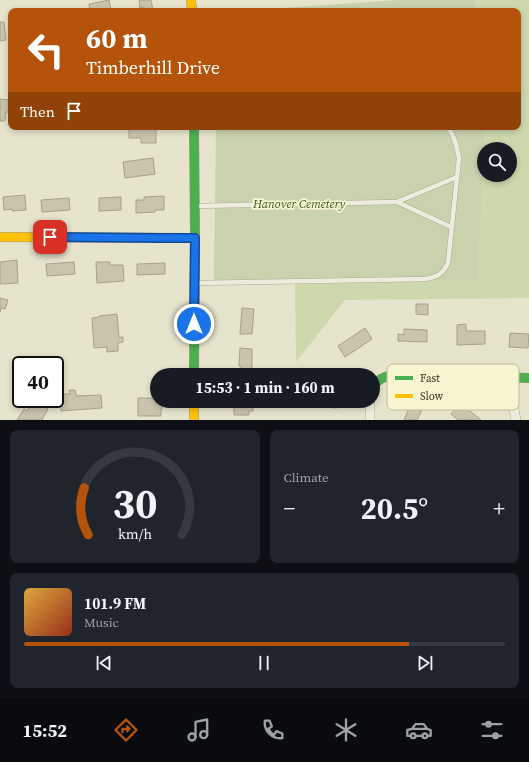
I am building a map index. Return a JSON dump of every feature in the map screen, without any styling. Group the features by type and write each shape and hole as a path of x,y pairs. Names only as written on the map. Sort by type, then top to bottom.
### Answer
{"street":[{"path":"194,130 194,368"},
{"path":"0,237 195,238"},
{"path":"194,408 194,420"},
{"path":"370,408 370,420"},
{"path":"514,410 516,420"}],"lane":[{"path":"194,283 426,278 436,276 444,270 448,263 457,177 458,158 456,142 450,130"},
{"path":"194,206 397,202 457,177"},
{"path":"397,202 451,227"}],"green space":[{"path":"398,0 475,0 476,8 282,8"},
{"path":"475,0 529,0 529,298 345,300 296,362 295,281 478,280 482,182 517,182 517,142 484,142 485,130 521,130 521,8 476,8"},
{"name":"Hanover Cemetery","path":"216,130 485,130 484,142 477,142 477,182 482,182 478,280 295,281 214,284"}],"building":[{"path":"109,0 111,8 90,8 89,4"},
{"path":"139,0 151,0 152,8 140,8"},
{"path":"0,22 4,22 6,40 0,41"},
{"path":"0,99 8,100 8,112 6,112 5,121 0,121"},
{"path":"129,130 156,130 156,143 141,143 141,138 129,138"},
{"path":"153,158 155,174 125,178 123,162"},
{"path":"25,195 26,210 4,210 3,197"},
{"path":"164,196 164,210 136,213 136,200 144,200 144,197"},
{"path":"121,197 121,210 99,211 99,198"},
{"path":"69,198 70,210 42,212 41,200"},
{"path":"17,260 18,283 0,284 0,262"},
{"path":"74,262 75,274 47,276 46,264"},
{"path":"96,262 110,262 110,265 123,265 124,281 97,283"},
{"path":"165,263 165,274 137,275 137,264"},
{"path":"0,298 8,300 5,309 1,308 0,312"},
{"path":"416,304 428,304 428,315 416,314"},
{"path":"242,308 254,309 252,334 240,334"},
{"path":"117,314 119,337 123,337 123,342 118,343 118,351 107,352 107,347 94,348 92,318"},
{"path":"466,324 466,331 485,331 485,344 457,345 457,325"},
{"path":"365,328 372,339 345,357 338,346"},
{"path":"404,329 427,330 427,342 398,341 398,334 404,335"},
{"path":"510,333 529,334 528,348 509,347"},
{"path":"240,348 252,349 252,368 241,368 239,366"},
{"path":"69,390 75,390 76,396 101,395 102,408 61,411 61,408 64,408 64,394 70,394"},
{"path":"138,398 150,398 150,408 162,408 161,416 138,416"},
{"path":"29,408 48,409 42,420 17,420 24,409 27,411"},
{"path":"234,408 253,408 253,411 249,411 249,415 234,415"},
{"path":"408,410 422,410 417,420 404,420"},
{"path":"454,410 469,410 481,420 458,420 451,414"}],"traffic: fast":[{"path":"194,130 194,368"},
{"path":"380,380 387,376"},
{"path":"519,378 529,378"}],"traffic: slow":[{"path":"191,0 192,8"},
{"path":"0,237 195,238"},
{"path":"194,408 194,420"}],"route":[{"path":"50,237 195,238 194,324"}]}
